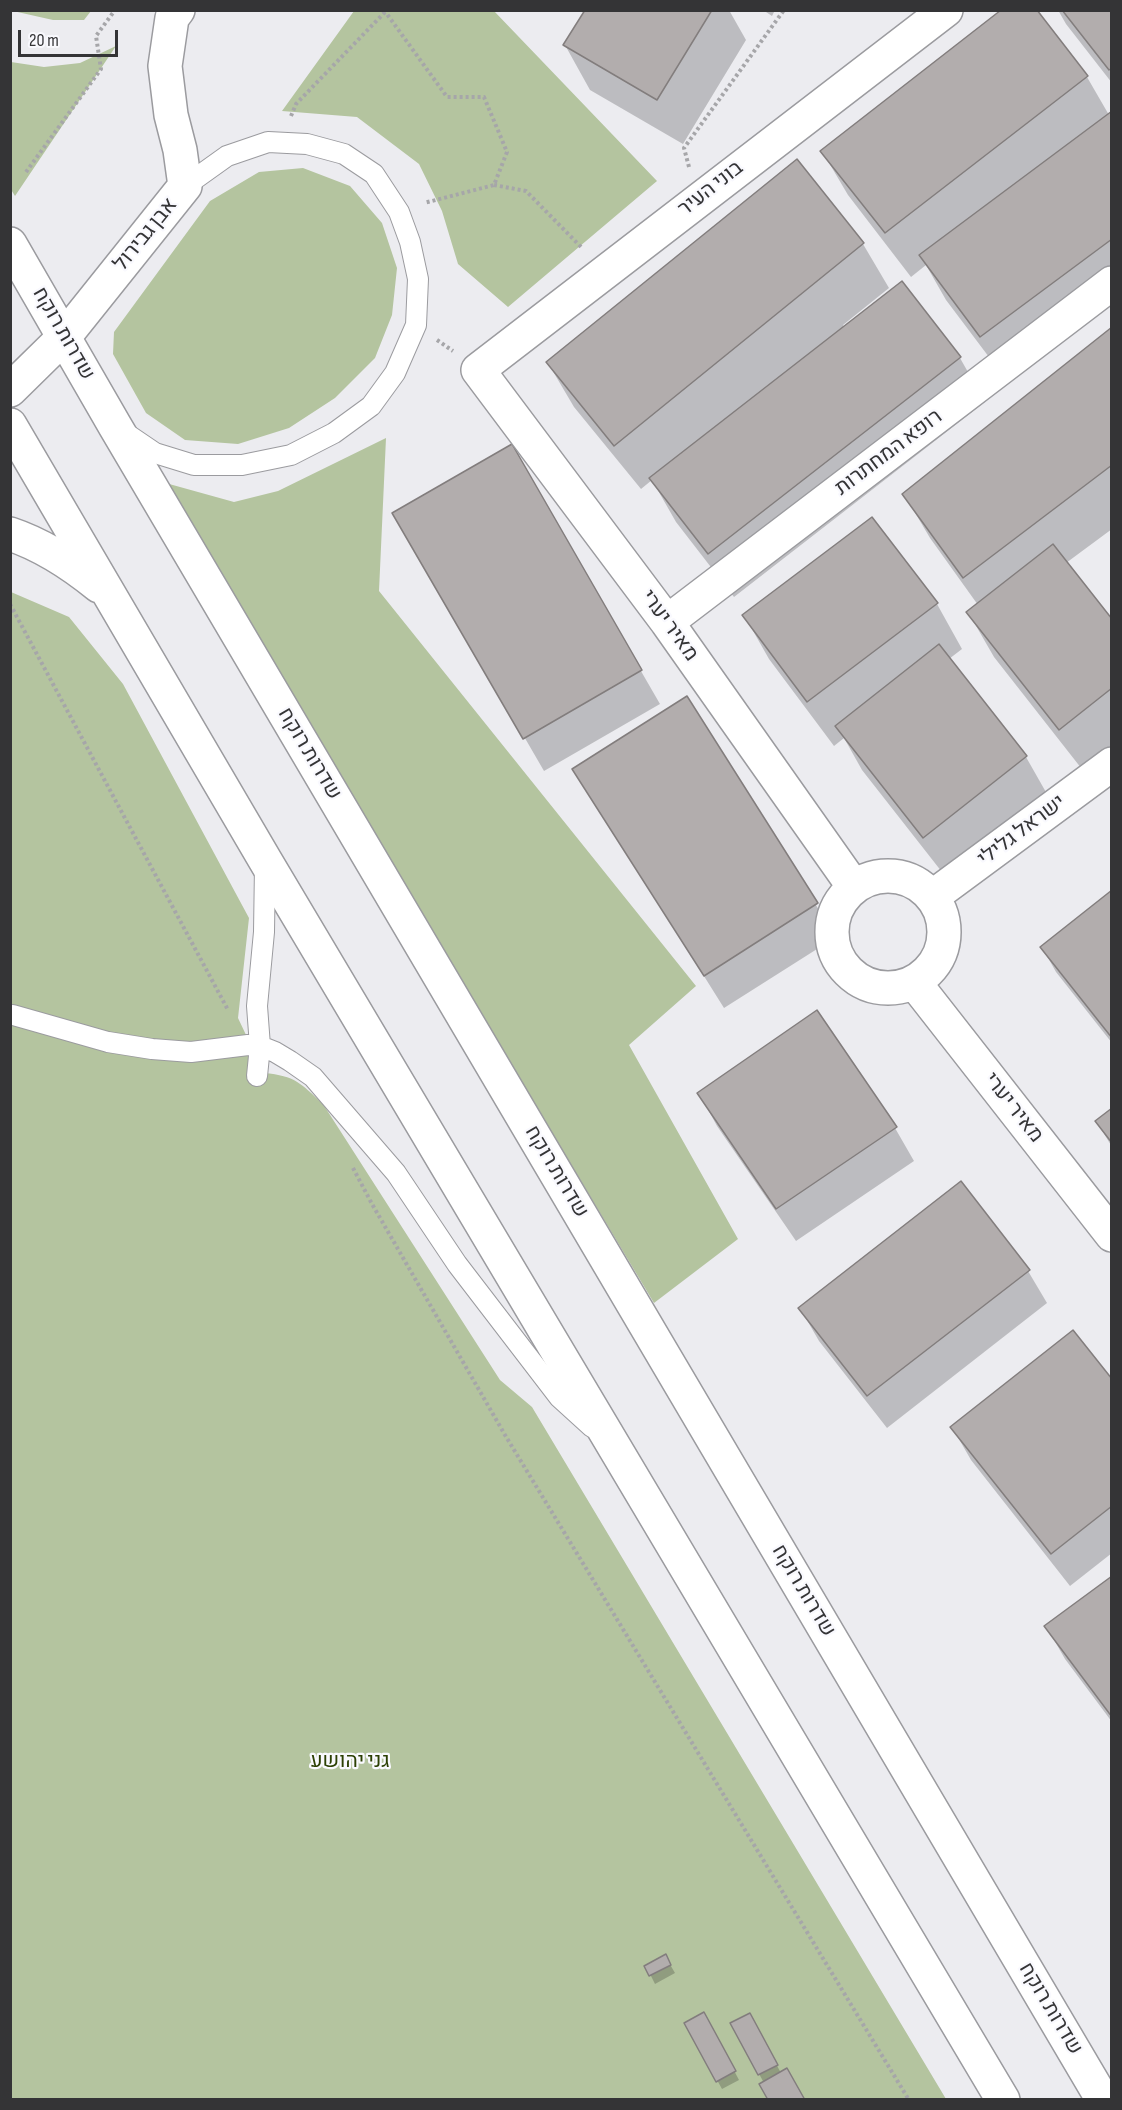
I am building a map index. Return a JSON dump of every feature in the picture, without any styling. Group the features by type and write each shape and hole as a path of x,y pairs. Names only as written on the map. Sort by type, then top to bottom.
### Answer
{"main road":[{"name":"אבן גבירול","path":"10,390 64,336 185,186 180,150 171,115 165,66 172,18 178,10"},
{"name":"בוני העיר","path":"478,369 946,10"},
{"name":"שדרות רוקח","path":"11,246 115,426 1104,2100"},
{"name":"רופא המחתרות","path":"667,622 1112,284"},
{"name":"מאיר יערי","path":"478,369 667,622 854,887"},
{"path":"10,425 1003,2100"},
{"path":"10,534 27,539 70,563 110,594"},
{"name":"ישראל גלילי","path":"932,897 1112,764"},
{"path":"886,875 904,878 920,885 932,897 942,915 944,934 940,953 929,970 914,982 897,987 878,987 861,981 846,969 836,954 832,936 833,917 841,900 854,887 869,878 886,875"},
{"name":"מאיר יערי","path":"914,982 1112,1235"}],"lane":[{"path":"115,426 154,453 194,465 242,465 291,454 334,433 371,406 395,373 416,324 418,279 410,242 399,212 374,174 344,154 307,144 268,142 227,156 185,186"},
{"path":"257,1076 260,1046 257,1006 264,932 266,860"},
{"path":"14,1014 108,1042 153,1049 191,1052 260,1046 275,1052 313,1077 396,1173 457,1264 559,1397 614,1447"}],"path":[{"path":"26,172 101,69 96,36 115,10"},
{"path":"697,200 684,148 784,10"},
{"path":"280,142 296,104 385,11 447,97 484,97 507,152 494,184"},
{"path":"399,212 428,201 494,184 526,191 606,272"},
{"path":"416,324 478,369"},
{"path":"10,604 232,1017 232,1047"},
{"path":"352,1165 372,1204 505,1435 909,2100"}],"green space":[{"path":"13,11 91,11 84,20 53,20"},
{"path":"354,11 494,11 657,181 508,307 458,264 442,211 419,164 357,117 282,111"},
{"path":"116,46 15,196 10,188 11,62 44,67 80,63"},
{"path":"303,168 350,186 382,223 397,268 392,315 375,358 335,398 289,428 238,444 185,440 146,413 113,354 114,332 210,201 259,172"},
{"path":"386,438 379,591 696,986 629,1045 738,1239 654,1303 162,482 234,502 278,491"},
{"name":"גני יהושע","path":"11,592 69,617 123,684 249,918 238,1018 264,1073 283,1076 297,1082 323,1104 500,1380 532,1407 946,2099 11,2099"}],"building":[{"path":"585,10 712,10 657,100 563,45"},
{"path":"1001,10 1037,10 1088,76 885,233 820,151"},
{"path":"1062,10 1112,10 1112,68 1109,70"},
{"path":"1112,111 1112,239 980,337 919,255"},
{"path":"797,159 864,243 614,446 546,362"},
{"path":"902,281 961,357 708,554 649,478"},
{"path":"1112,327 1112,465 963,578 902,494"},
{"path":"512,444 642,670 523,739 392,513"},
{"path":"872,517 938,603 807,702 742,615"},
{"path":"1053,544 1112,619 1112,688 1059,730 966,612"},
{"path":"939,644 1027,756 923,838 835,726"},
{"path":"687,696 818,903 704,976 572,769"},
{"path":"1112,890 1112,1038 1040,947"},
{"path":"817,1010 897,1127 776,1209 697,1093"},
{"path":"1112,1108 1112,1143 1095,1121"},
{"path":"961,1181 1030,1270 867,1396 798,1308"},
{"path":"1073,1330 1112,1379 1112,1506 1051,1554 950,1427"},
{"path":"1112,1576 1112,1717 1044,1626"},
{"path":"666,1954 671,1965 649,1976 644,1966"},
{"path":"704,2012 736,2071 716,2082 684,2023"},
{"path":"750,2013 778,2065 758,2075 730,2023"},
{"path":"787,2068 805,2100 768,2100 759,2084"}]}
